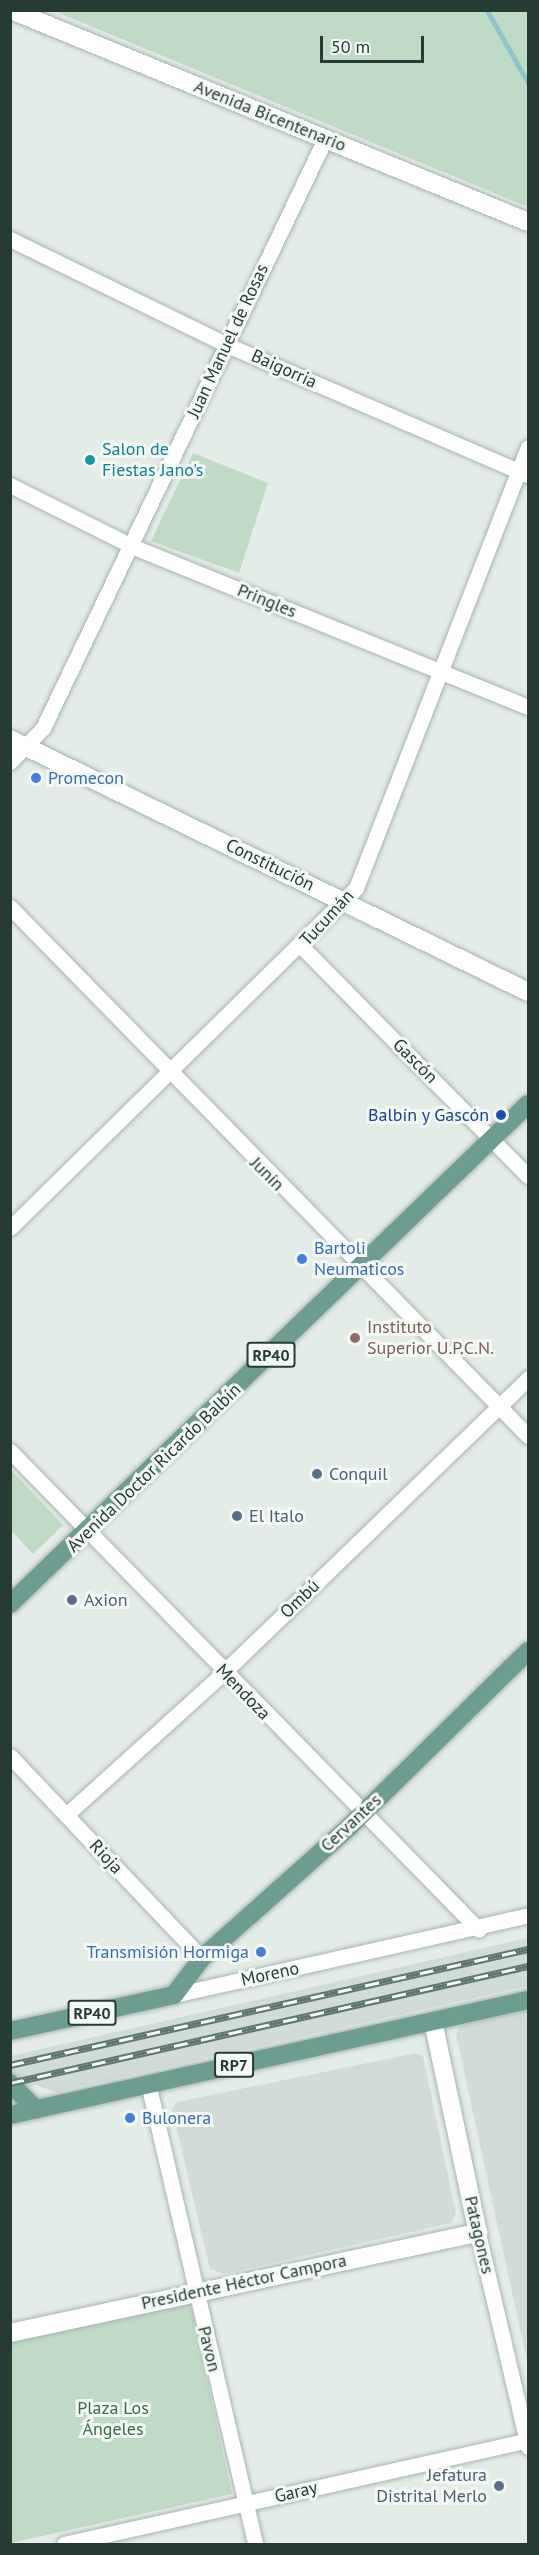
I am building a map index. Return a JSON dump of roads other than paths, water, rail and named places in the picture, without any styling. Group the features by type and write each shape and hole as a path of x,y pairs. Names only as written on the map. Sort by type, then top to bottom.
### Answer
{"main road":[{"name":"Avenida Doctor Ricardo Balbín","path":"10,1604 87,1533 528,1104"},
{"name":"Cervantes","path":"174,1995 202,1958 363,1813 528,1651"},
{"name":"Moreno","path":"10,2031 174,1995"},
{"name":"RP7","path":"10,2115 528,2000"},
{"path":"10,2083 36,2110"}],"street":[{"name":"Avenida Bicentenario","path":"11,10 528,222"},
{"name":"Juan Manuel de Rosas","path":"10,762 19,742 43,728 134,547 225,344 325,139"},
{"name":"Baigorria","path":"10,239 225,344 523,473"},
{"name":"Tucumán","path":"10,1228 170,1076 345,902 356,888 439,672 523,473 528,447"},
{"name":"Pringles","path":"10,485 134,547 528,707"},
{"name":"Constitución","path":"19,742 528,992"},
{"name":"Junín","path":"10,908 170,1076 528,1436"},
{"name":"Gascón","path":"301,946 528,1176"},
{"name":"Ombú","path":"66,1815 224,1672 528,1378"},
{"name":"Mendoza","path":"10,1451 87,1533 479,1930"},
{"name":"Rioja","path":"10,1756 202,1958"},
{"name":"Moreno","path":"174,1995 479,1930 528,1915"},
{"name":"Patagones","path":"433,2022 478,2233 528,2442"},
{"name":"Pavon","path":"148,2083 255,2544"},
{"name":"Presidente Héctor Campora","path":"10,2333 478,2233"},
{"name":"Garay","path":"64,2544 528,2442"}],"waterway":[{"path":"487,10 528,82"}],"railway":[{"path":"10,2065 528,1949"},
{"path":"10,2083 528,1966"}],"place":[{"name":"Salon de Fiestas Jano's","path":"90,460"},
{"name":"Promecon","path":"36,778"},
{"name":"Balbín y Gascón","path":"501,1115"},
{"name":"Bartoli Neumaticos","path":"302,1259"},
{"name":"Instituto Superior U.P.C.N.","path":"355,1338"},
{"name":"Conquil","path":"317,1474"},
{"name":"El Italo","path":"237,1516"},
{"name":"Axion","path":"72,1600"},
{"name":"Transmisión Hormiga","path":"261,1952"},
{"name":"Bulonera","path":"130,2118"},
{"name":"Jefatura Distrital Merlo","path":"499,2486"}],"park label":[{"name":"Plaza Los Ángeles","path":"113,2419"}]}
